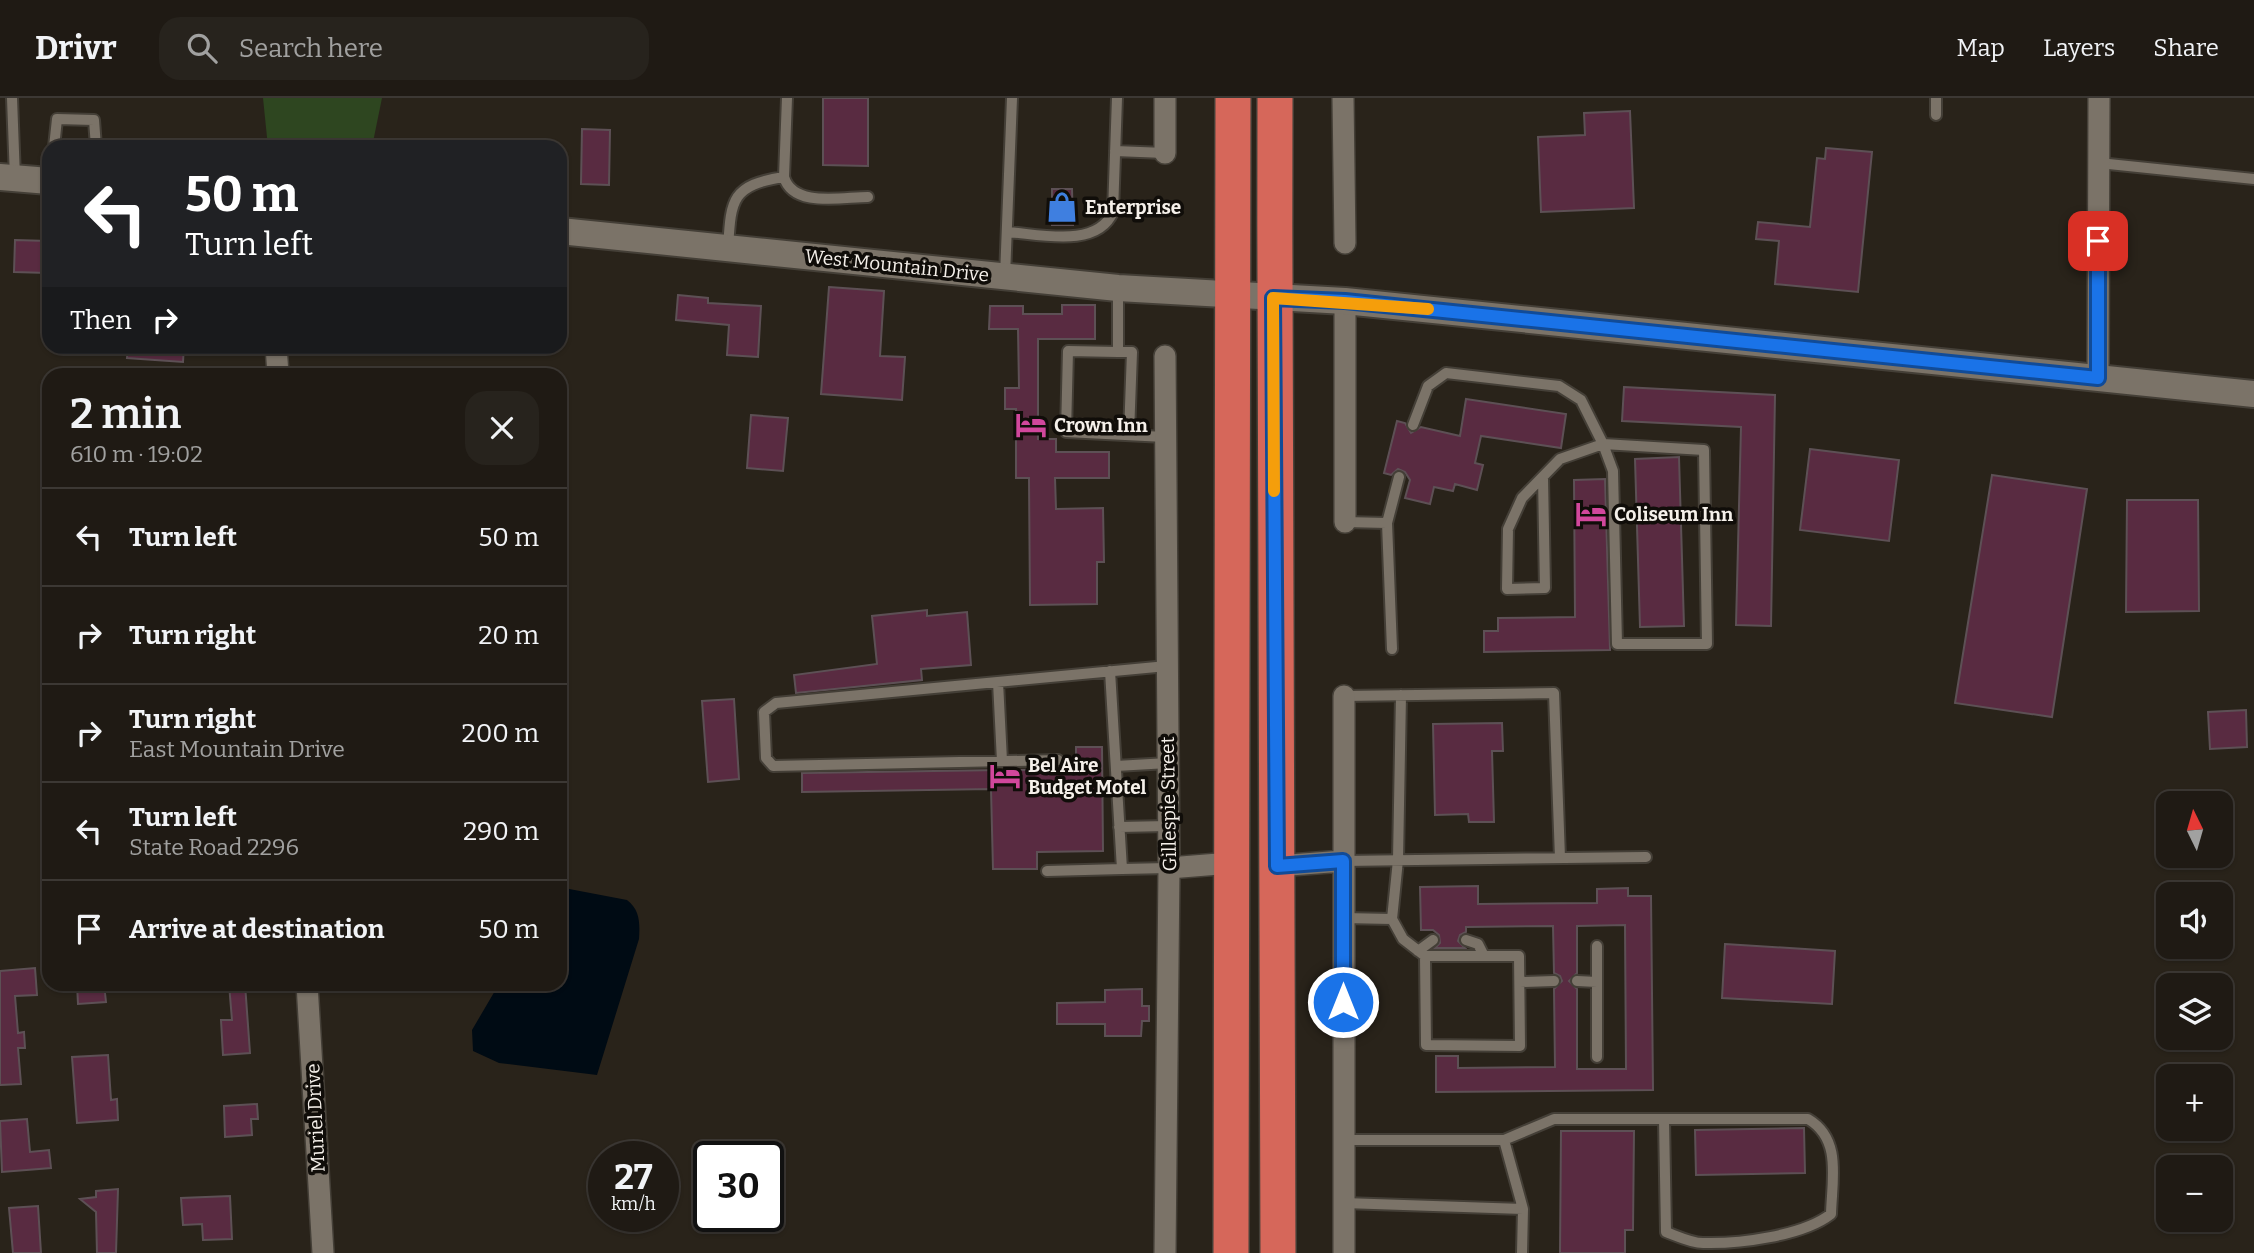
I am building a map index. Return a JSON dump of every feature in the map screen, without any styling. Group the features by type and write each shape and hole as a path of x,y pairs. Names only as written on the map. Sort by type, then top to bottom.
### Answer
{"highway":[{"path":"1231,1253 1233,98"},
{"path":"1275,98 1273,298 1278,1253"},
{"path":"1233,516 1242,562 1248,639 1255,850 1259,860 1277,866"}],"street":[{"path":"1165,98 1165,153"},
{"path":"1343,98 1345,243"},
{"path":"2098,378 2099,98"},
{"path":"8,178 42,180"},
{"name":"West Mountain Drive","path":"567,231 1118,288 1345,301 2254,394"},
{"path":"1345,301 1345,522"},
{"name":"Gillespie Street","path":"1165,356 1169,868 1165,1253"},
{"path":"1343,696 1344,1253"},
{"path":"1277,866 1343,861"},
{"path":"1169,868 1231,863"},
{"name":"Muriel Drive","path":"307,991 323,1253"}],"lane":[{"path":"8,178 12,98"},
{"path":"787,98 784,177 787,188 797,195 868,197"},
{"path":"1005,276 1012,98"},
{"path":"1007,232 1075,236 1097,231 1108,223 1113,212 1117,98"},
{"path":"1936,98 1936,115"},
{"path":"55,140 57,119 94,120 95,140"},
{"path":"1115,151 1165,153"},
{"path":"2099,163 2254,179"},
{"path":"728,248 731,208 737,195 755,184 784,177"},
{"path":"1118,288 1118,352"},
{"path":"1129,434 1132,352 1068,351 1066,432 1165,437"},
{"path":"1413,425 1428,386 1446,373 1559,386 1581,400 1603,444 1613,471 1617,644 1707,644 1704,450 1603,444 1560,459 1521,498 1508,529 1507,589 1545,588 1543,477"},
{"path":"1392,649 1387,523 1399,477"},
{"path":"1345,522 1387,523"},
{"path":"1058,760 773,766 766,758 764,712 776,703 1167,666"},
{"path":"1110,671 1122,869"},
{"path":"998,682 1002,761"},
{"path":"1343,696 1554,693 1560,858"},
{"path":"1401,695 1398,860 1392,919 1403,939 1421,953 1519,956 1520,1046 1426,1045 1421,953 1433,940"},
{"path":"1116,766 1168,763"},
{"path":"1119,827 1168,826"},
{"path":"1343,861 1646,857"},
{"path":"1046,872 1169,868"},
{"path":"1343,918 1392,919"},
{"path":"1466,940 1478,944 1484,956"},
{"path":"1597,946 1597,1057"},
{"path":"1520,982 1554,981"},
{"path":"1577,981 1597,982"},
{"path":"1343,1140 1504,1140 1554,1119 1808,1119 1821,1126 1829,1138 1833,1161 1831,1214 1816,1225 1793,1233 1701,1243 1665,1232 1664,1120"},
{"path":"1504,1140 1523,1209 1522,1253"},
{"path":"1343,1203 1523,1209"}],"green space":[{"path":"263,98 382,98 373,140 267,140"}],"shaded area":[{"path":"567,889 627,900 635,908 639,939 597,1075 499,1063 473,1051 472,1030 495,991 567,991"}],"building":[{"path":"823,98 868,98 868,166 823,165"},
{"path":"1630,111 1634,208 1541,212 1538,137 1585,135 1584,113"},
{"path":"582,129 610,130 609,185 581,184"},
{"path":"1826,148 1872,152 1858,292 1775,284 1779,241 1756,239 1758,222 1810,227 1817,158 1825,159"},
{"name":"Enterprise","path":"1052,189 1072,189 1073,225 1052,225"},
{"path":"15,240 42,241 42,273 14,272"},
{"path":"829,287 884,291 880,356 905,357 902,400 821,394"},
{"path":"678,295 708,298 708,303 761,306 758,357 727,355 729,325 676,320"},
{"path":"1062,305 1095,305 1095,339 1038,339 1038,439 1056,439 1056,452 1109,452 1109,478 1055,478 1056,509 1103,508 1104,562 1097,562 1097,604 1030,605 1029,478 1016,478 1016,409 1005,409 1005,388 1019,388 1018,329 989,329 990,306 1023,306 1023,314 1062,314"},
{"path":"127,354 184,354 183,362 127,358"},
{"path":"1624,387 1775,395 1771,626 1736,625 1741,427 1622,421"},
{"path":"1466,399 1566,414 1561,448 1481,436 1475,463 1483,465 1477,490 1455,484 1453,491 1434,487 1430,504 1405,498 1410,480 1405,472 1398,469 1391,475 1384,473 1397,421 1405,423 1411,433 1421,427 1460,436"},
{"path":"751,415 788,418 783,471 747,468"},
{"path":"1810,449 1899,460 1889,541 1800,530"},
{"path":"1679,457 1684,626 1640,627 1635,459"},
{"path":"1992,475 2087,489 2052,717 1955,703"},
{"path":"1605,479 1610,650 1484,652 1484,631 1498,631 1498,618 1575,617 1574,480"},
{"path":"2127,500 2198,500 2199,611 2126,612"},
{"path":"927,610 927,616 967,612 971,665 921,669 922,680 796,693 794,675 877,664 872,616"},
{"path":"734,699 739,779 708,782 702,701"},
{"path":"2246,710 2247,747 2210,749 2208,712"},
{"path":"1502,723 1503,751 1492,751 1494,822 1469,822 1468,814 1435,815 1433,724"},
{"path":"1076,747 1102,747 1103,851 1037,852 1037,869 993,869 991,789 802,792 802,773 1076,769"},
{"path":"1478,886 1478,904 1597,903 1597,889 1628,888 1628,896 1651,896 1653,1090 1436,1092 1436,1056 1458,1056 1458,1068 1555,1067 1554,989 1562,981 1560,976 1554,973 1553,926 1466,927 1466,932 1460,935 1458,941 1465,948 1435,948 1440,943 1439,935 1433,930 1421,930 1420,887","holes":["1625,925 1626,1069 1577,1069 1577,989 1569,981 1577,973 1577,926"]},
{"path":"1725,944 1835,951 1832,1004 1722,998"},
{"path":"35,968 37,995 15,996 18,1033 24,1032 25,1048 18,1048 21,1084 0,1085 0,971"},
{"path":"1142,989 1142,1006 1149,1006 1149,1021 1142,1021 1141,1036 1105,1036 1105,1024 1057,1024 1057,1003 1105,1002 1105,990"},
{"path":"77,991 105,991 106,1002 78,1004"},
{"path":"230,991 246,991 250,1053 223,1055 221,1020 232,1020"},
{"path":"108,1055 111,1100 117,1099 118,1120 77,1123 72,1057"},
{"path":"257,1104 258,1119 251,1119 252,1135 225,1137 224,1106"},
{"path":"27,1119 30,1152 49,1150 51,1168 2,1172 0,1121"},
{"path":"1804,1128 1805,1173 1696,1175 1695,1130"},
{"path":"1561,1131 1634,1131 1633,1230 1625,1230 1625,1253 1560,1253"},
{"path":"118,1189 116,1253 97,1253 96,1212 80,1199 96,1197 96,1191"},
{"path":"230,1196 232,1239 203,1240 202,1224 183,1225 181,1198"},
{"path":"38,1206 41,1253 13,1253 9,1208"}],"slow traffic":[{"path":"1274,491 1273,298 1345,301 1428,309"}],"place":[{"name":"Enterprise","path":"1062,207"},
{"name":"Crown Inn","path":"1031,425"},
{"name":"Coliseum Inn","path":"1591,514"},
{"name":"Bel Aire Budget Motel","path":"1005,776"}],"route":[{"path":"1343,1002 1343,861 1277,866 1273,298 1345,301 2098,378 2098,241"}]}
